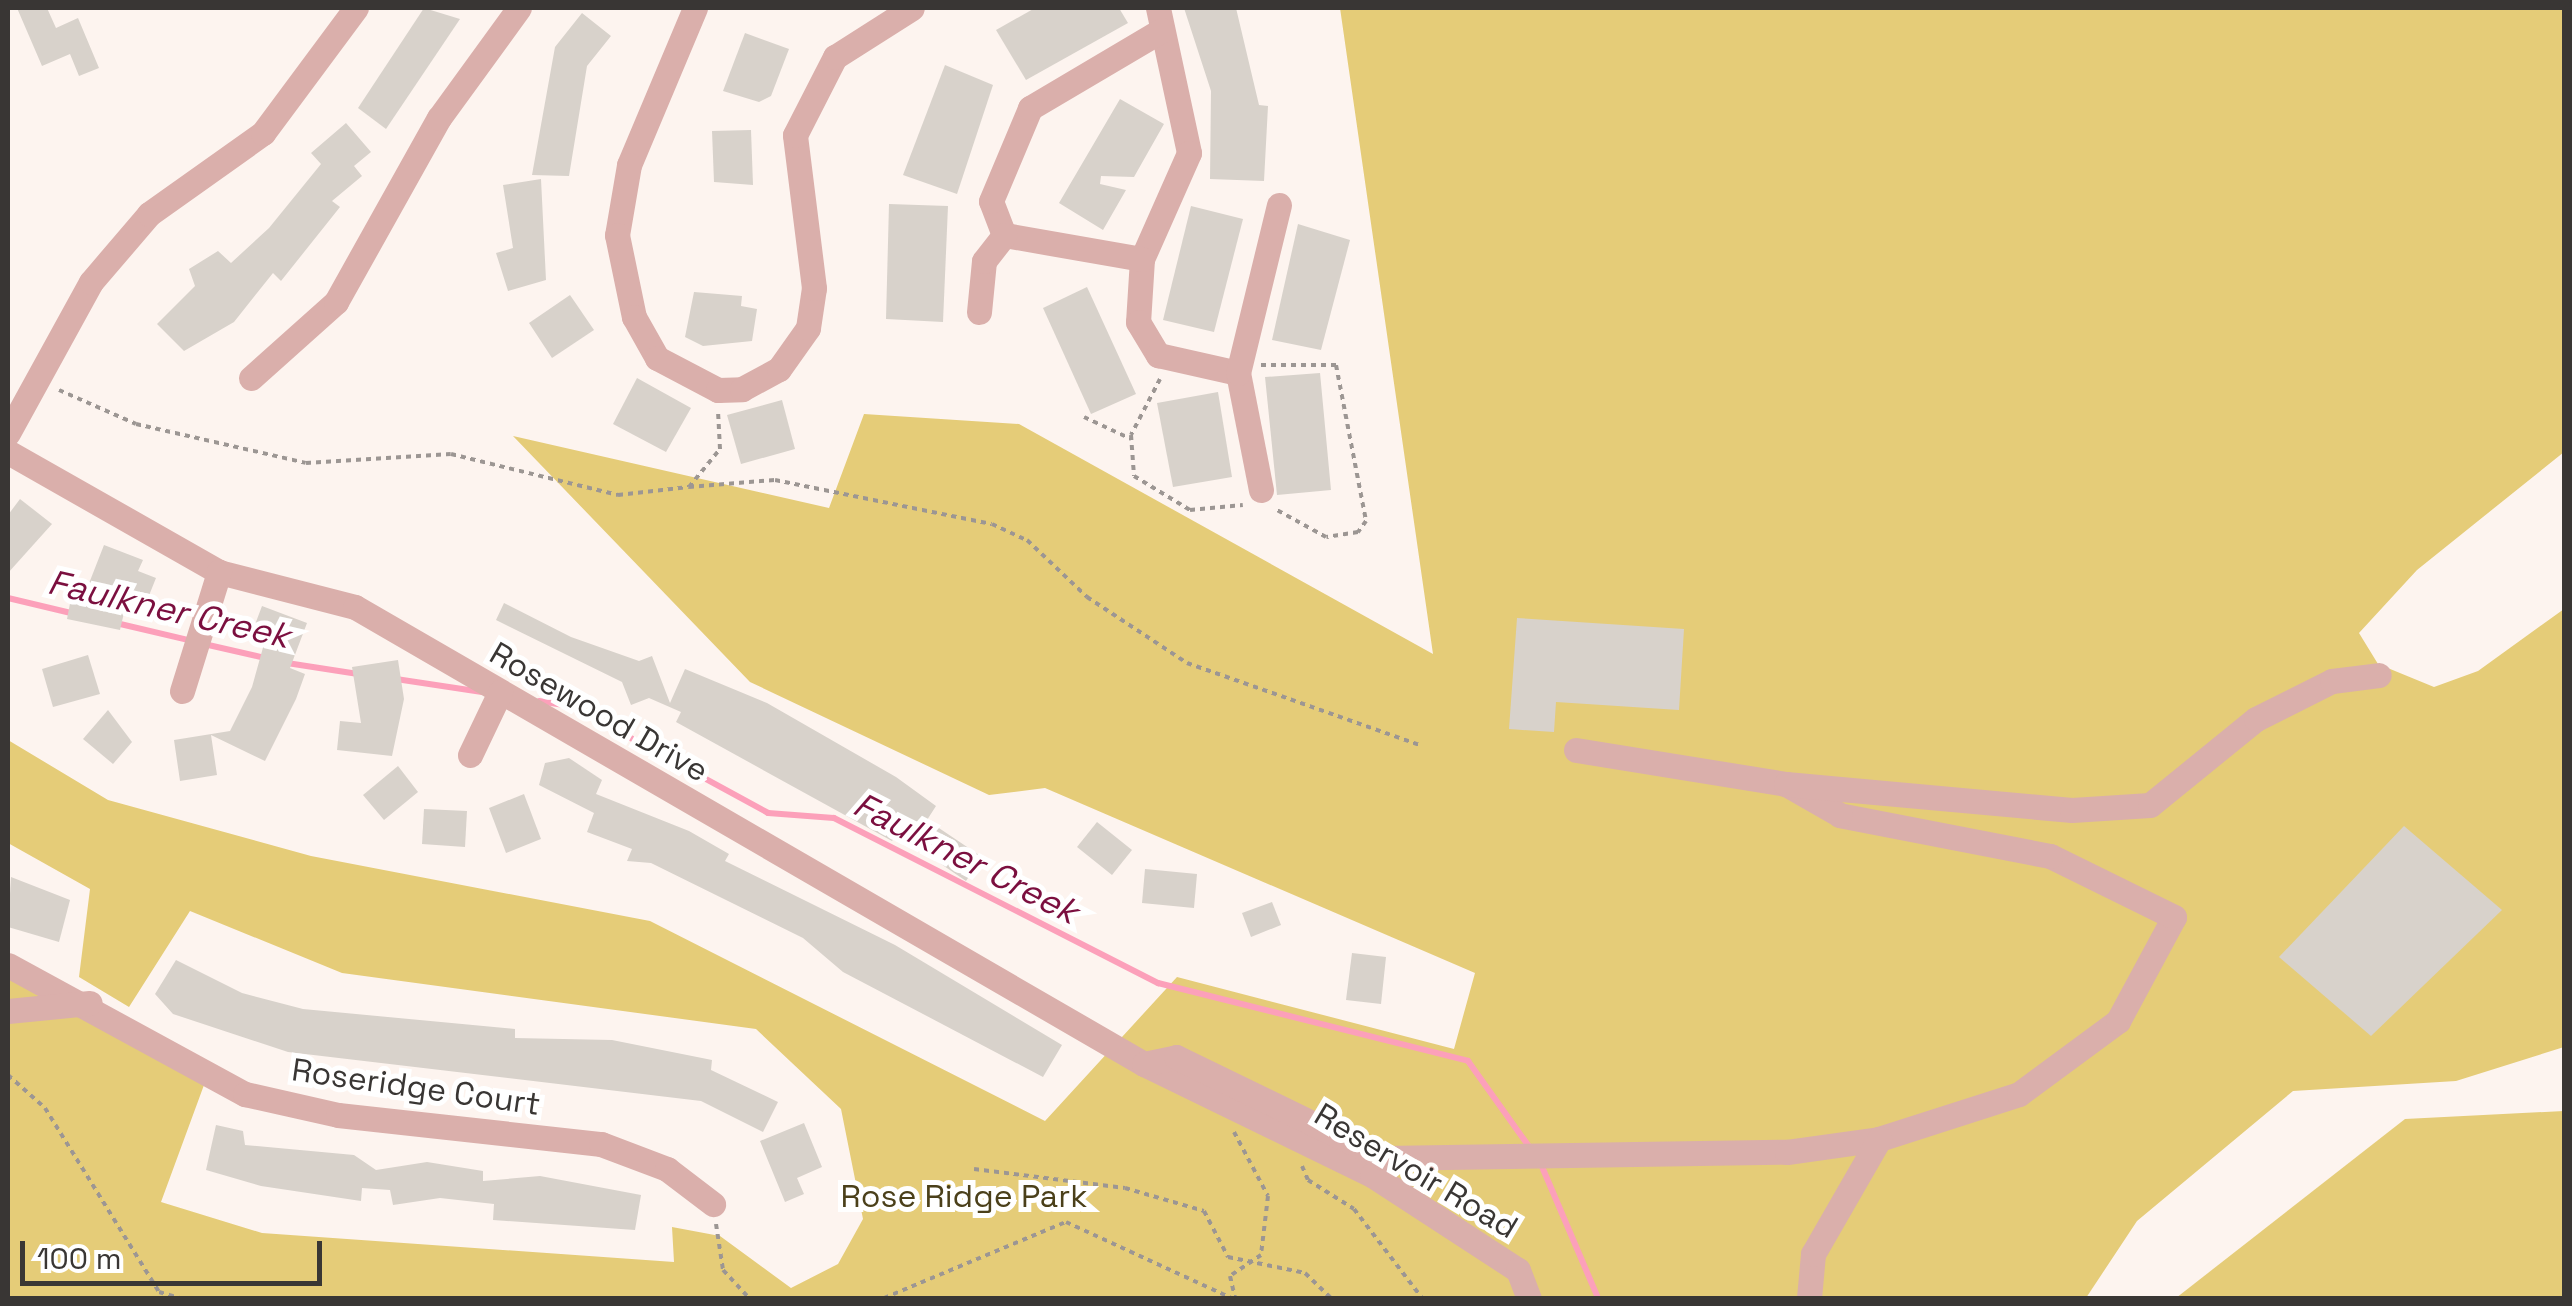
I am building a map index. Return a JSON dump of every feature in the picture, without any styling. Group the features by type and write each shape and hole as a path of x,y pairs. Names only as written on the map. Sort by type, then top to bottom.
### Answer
{"street":[{"path":"8,433 91,282 149,214 263,133 356,8"},
{"path":"251,378 336,302 439,118 519,8"},
{"path":"695,8 630,165 617,235 634,318 657,358 718,390 742,389 779,369 808,328 814,288 795,135 834,56 912,8"},
{"path":"1004,235 991,201 1030,108 1160,19 1189,153 1142,259 1138,322 1158,355 1202,371 1238,373"},
{"path":"1262,504 1238,373 1279,205"},
{"path":"1004,235 1142,259"},
{"path":"979,312 984,261 1004,235"},
{"name":"Rosewood Drive","path":"8,452 220,572 355,607 1144,1064"},
{"path":"182,692 220,572"},
{"path":"1576,750 1786,784 2072,810 2150,805 2256,719 2332,682 2378,675"},
{"path":"470,755 500,692"},
{"path":"1144,1064 1176,1056 1384,1158 1787,1152 1879,1140 2019,1094 2118,1021 2174,917 2050,856 1840,815 1786,784"},
{"name":"Roseridge Court","path":"8,965 90,1003 245,1094 338,1114 601,1144 667,1169 713,1204"},
{"path":"8,1010 90,1003"},
{"name":"Reservoir Road","path":"1144,1064 1290,1133 1518,1270 1529,1298"},
{"path":"1808,1298 1813,1254 1879,1140"}],"path":[{"path":"1168,356 1131,439 1134,476 1190,510 1220,513 1217,500 1262,504 1326,537 1358,532 1366,521 1336,366 1280,358 1238,373"},
{"path":"38,381 136,424 306,463 451,454 618,495 775,480 992,524 1027,540 1087,598 1188,663 1335,710 1358,730 1420,744"},
{"path":"689,487 720,449 718,390"},
{"path":"1084,416 1131,439"},
{"path":"8,1075 45,1108 160,1292 180,1298"},
{"path":"1224,1099 1268,1196 1260,1255 1230,1276 1233,1298"},
{"path":"1290,1133 1308,1180 1354,1209 1422,1298"},
{"path":"974,1169 1126,1188 1204,1211 1228,1257 1305,1272 1331,1298"},
{"path":"713,1204 723,1270 750,1298"},
{"path":"884,1298 1066,1222 1233,1298"}],"green space":[{"name":"Rose Ridge Park","path":"1340,8 2564,8 2564,452 2417,570 2359,633 2378,664 2434,687 2478,671 2564,609 2564,1047 2456,1081 2293,1091 2137,1221 2086,1298 8,1298 8,960 204,1085 161,1202 262,1233 674,1262 672,1227 720,1236 791,1288 838,1264 863,1219 841,1109 756,1029 342,973 190,911 129,1007 79,977 90,889 8,843 8,740 108,800 311,856 650,921 1045,1121 1177,977 1454,1049 1475,973 1045,788 989,795 750,682 513,436 829,508 864,414 1019,424 1433,654"},
{"path":"2564,1111 2564,1298 2176,1298 2405,1119"}],"building":[{"path":"17,8 47,8 56,28 78,18 99,68 79,76 70,54 42,66"},
{"path":"424,8 460,19 386,129 358,108"},
{"path":"1035,8 1119,8 1128,23 1026,80 996,30"},
{"path":"1184,8 1236,8 1259,105 1268,106 1264,181 1210,179 1211,91"},
{"path":"582,13 611,36 587,66 569,176 532,175 555,47"},
{"path":"745,33 789,49 771,96 759,102 723,91"},
{"path":"945,65 993,85 957,194 903,175"},
{"path":"1120,99 1164,124 1134,177 1101,176 1100,184 1126,190 1103,230 1059,203"},
{"path":"346,123 371,152 354,166 362,176 332,201 340,207 281,281 273,273 234,322 184,351 157,324 195,286 189,269 218,251 231,263 269,228 321,164 311,153"},
{"path":"751,130 753,185 714,182 712,131"},
{"path":"541,179 546,280 508,291 496,253 513,248 503,185"},
{"path":"889,204 948,206 943,322 886,319"},
{"path":"1191,206 1243,219 1214,332 1163,320"},
{"path":"1298,224 1350,240 1321,350 1272,340"},
{"path":"1087,287 1136,394 1091,414 1043,308"},
{"path":"694,292 742,296 741,306 757,309 752,341 703,346 685,337"},
{"path":"570,295 594,330 552,358 529,323"},
{"path":"1320,373 1331,490 1277,495 1265,377"},
{"path":"637,378 691,408 666,452 613,424"},
{"path":"1218,392 1232,477 1173,487 1157,403"},
{"path":"782,400 795,449 741,464 727,415"},
{"path":"20,499 52,524 8,573 8,515"},
{"path":"104,545 143,560 138,571 156,578 148,598 129,591 120,630 67,619 73,588 86,591"},
{"path":"504,603 571,637 639,661 652,656 670,703 685,669 767,703 896,777 936,806 927,820 982,857 966,881 897,834 892,841 676,722 681,712 649,698 631,705 622,682 496,620"},
{"path":"262,606 307,623 290,668 305,674 296,699 265,761 211,735 217,775 180,781 174,740 230,731 252,687 264,644 250,638"},
{"path":"1517,618 1684,629 1679,710 1556,702 1554,732 1509,729"},
{"path":"88,655 100,694 53,707 42,669"},
{"path":"398,660 404,699 392,756 337,750 340,721 361,723 352,667"},
{"path":"108,710 132,742 113,764 83,739"},
{"path":"569,758 602,780 596,794 689,831 729,854 725,861 895,945 1062,1045 1043,1077 843,972 803,938 651,863 627,861 632,849 587,832 594,813 539,785 545,763"},
{"path":"398,766 418,792 384,820 363,795"},
{"path":"524,794 541,839 506,853 489,808"},
{"path":"424,809 467,811 465,847 422,844"},
{"path":"1097,822 1132,850 1112,875 1077,847"},
{"path":"2404,826 2502,910 2371,1036 2279,957"},
{"path":"1145,869 1197,874 1194,908 1142,903"},
{"path":"11,877 70,900 59,942 8,927"},
{"path":"1272,902 1281,925 1251,937 1242,913"},
{"path":"1352,953 1386,957 1381,1004 1346,1000"},
{"path":"176,960 242,993 303,1009 515,1029 515,1038 612,1040 712,1060 711,1070 778,1102 763,1132 701,1101 288,1052 173,1014 155,994"},
{"path":"804,1123 822,1167 797,1178 804,1194 785,1202 760,1141"},
{"path":"216,1125 243,1131 245,1145 354,1155 376,1170 427,1162 483,1171 483,1181 540,1176 641,1195 635,1230 493,1220 494,1204 440,1198 393,1205 390,1190 362,1188 361,1201 261,1186 206,1170"}],"waterway":[{"name":"Faulkner Creek","path":"8,598 75,614"},
{"name":"Faulkner Creek","path":"116,623 192,641"},
{"name":"Faulkner Creek","path":"204,644 265,658"},
{"name":"Faulkner Creek","path":"287,663 358,674"},
{"name":"Faulkner Creek","path":"396,679 482,692"},
{"name":"Faulkner Creek","path":"539,701 572,706 768,813 834,818 1158,983 1468,1061 1530,1148"},
{"name":"Faulkner Creek","path":"1540,1162 1598,1298"}]}
